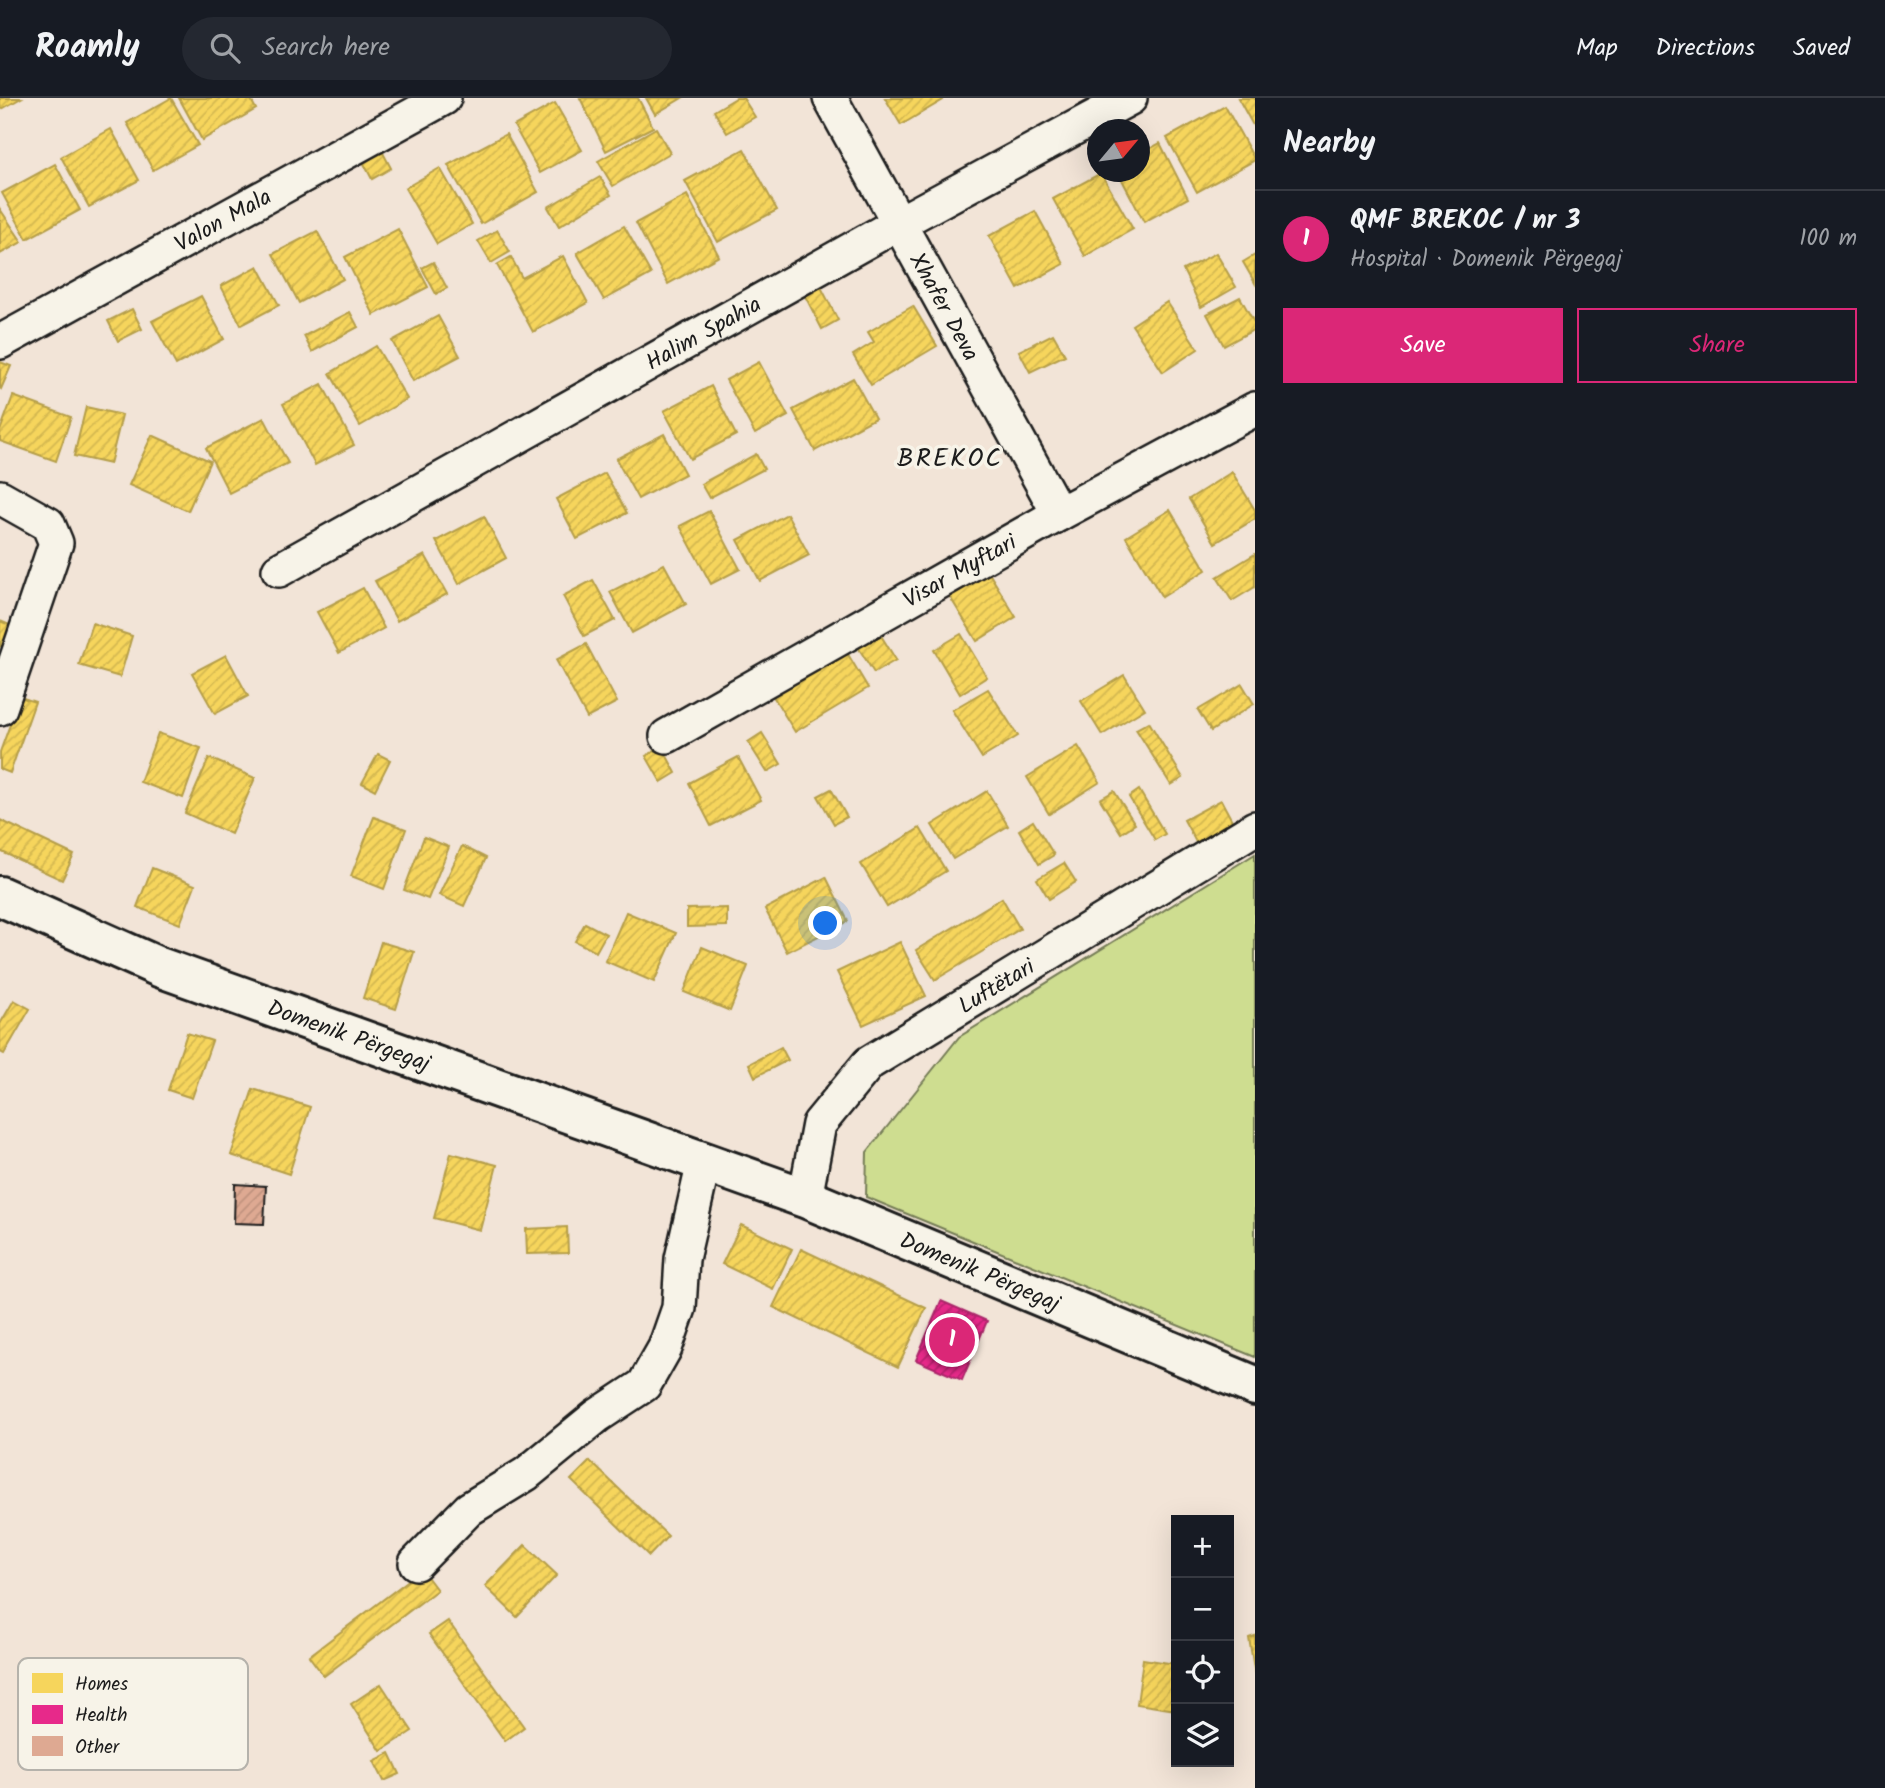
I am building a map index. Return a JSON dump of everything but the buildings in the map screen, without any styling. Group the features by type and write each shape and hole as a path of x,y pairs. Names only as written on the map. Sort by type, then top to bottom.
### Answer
{"main road":[{"name":"Domenik Përgegaj","path":"0,896 159,967 805,1198 1255,1386"}],"street":[{"name":"Valon Mala","path":"0,342 444,98"},
{"name":"Xhafer Deva","path":"830,98 1059,514"},
{"name":"Halim Spahia","path":"279,570 899,223 1130,98"},
{"name":"Visar Myftari","path":"667,736 1059,514 1255,409"},
{"path":"0,497 48,524 56,543 0,708"},
{"name":"Luftëtari","path":"805,1198 819,1124 869,1063 1255,828"},
{"path":"416,1563 469,1509 526,1474 597,1416 645,1385 665,1348 679,1308 682,1259 704,1162"}],"green space":[{"path":"1255,854 1255,1357 866,1197 867,1152 959,1037"}],"place":[{"name":"QMF BREKOC / nr 3","path":"952,1340"}],"district":[{"name":"BREKOC","path":"950,457"}]}
